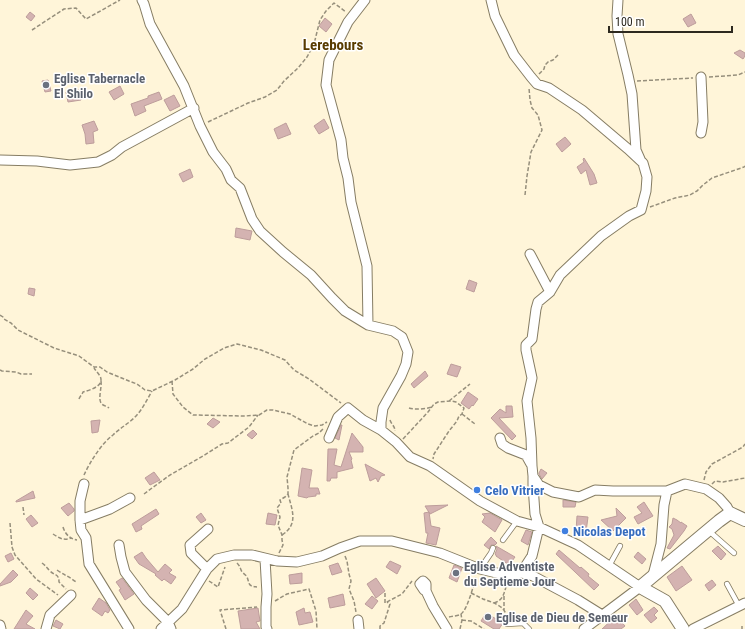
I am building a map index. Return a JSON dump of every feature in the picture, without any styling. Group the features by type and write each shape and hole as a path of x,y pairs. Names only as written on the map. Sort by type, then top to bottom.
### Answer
{"street":[{"path":"142,0 150,24 181,80 212,152 226,169 231,180 240,188 252,219 260,231 311,275 345,311 368,325 394,331 402,337 408,352 406,364 383,408 381,430"},
{"path":"365,0 348,22 329,60 326,85 341,140 351,202 367,266 368,325"},
{"path":"491,0 495,16 514,55 537,84 549,88 582,110 643,163"},
{"path":"521,573 532,556 539,527 535,514 531,438 527,401 532,378 526,350 526,345 532,339 538,302 550,292 560,275 601,236 629,216 641,210 646,191 647,177 643,163 636,150 632,94 618,34 618,0"},
{"path":"701,77 704,122 701,133"},
{"path":"0,160 37,161 70,165 98,162 112,155 122,147 194,108"},
{"path":"530,254 550,292"},
{"path":"329,438 338,418 348,408 363,420 381,430 398,444 410,457 430,466 480,502 517,521 539,527 578,545 665,602 683,629"},
{"path":"500,438 502,444 508,448 526,455 532,466"},
{"path":"533,476 539,485 553,492 579,497 595,490 613,492 667,491 685,484 706,489 719,498 730,513 745,520"},
{"path":"84,484 80,501 80,520 81,530 86,538 89,564 129,629"},
{"path":"653,575 661,544 663,512 667,491"},
{"path":"80,520 110,509 130,498"},
{"path":"584,629 730,513"},
{"path":"207,569 191,553 190,545 208,529"},
{"path":"161,629 170,625 207,569 217,559 235,555 252,555 277,561 297,562 322,556 360,541 392,541 440,553 480,569 508,576 521,573 533,576 578,600 602,615"},
{"path":"119,545 125,572 146,600 170,625"},
{"path":"265,558 267,629"},
{"path":"422,587 423,581 426,584 426,591 433,606 448,629"},
{"path":"46,629 50,615 71,595"},
{"path":"693,629 742,604"},
{"path":"358,620 359,629"},
{"path":"0,625 1,629"}],"lane":[{"path":"503,540 517,521"},
{"path":"708,530 734,553"},
{"path":"609,566 620,546"},
{"path":"480,569 493,548"},
{"path":"727,584 742,604"},
{"path":"507,624 523,623 529,629"}],"path":[{"path":"32,30 64,9 76,8 86,19 120,0"},
{"path":"200,126 248,103 265,97 277,90 307,57 314,44 320,20 334,3 352,17"},
{"path":"537,84 539,73 544,69 548,62 553,60 558,55"},
{"path":"629,81 738,75 745,72"},
{"path":"525,195 531,152 542,130 538,115 532,108 529,91 533,80 537,84"},
{"path":"641,210 675,198 690,195 712,178 745,166"},
{"path":"0,315 18,330 54,348 79,356 94,367 101,378 102,387 100,392 100,401 102,405 109,408"},
{"path":"94,367 100,368 129,382 137,384 145,390 152,391 172,382 224,348 236,344 261,350 285,360 294,370 319,386 348,408"},
{"path":"0,370 21,374 32,374"},
{"path":"79,399 83,392 97,387 101,381"},
{"path":"172,382 173,394 183,407 194,415 238,417 258,415 267,410 273,410 290,414 315,426 322,425"},
{"path":"449,401 470,384"},
{"path":"84,484 83,477 88,466 103,445 113,434 135,418 152,391"},
{"path":"398,444 434,404 438,402 456,402 464,408 462,414 459,416 434,454 434,458 430,466"},
{"path":"409,408 426,409 432,407"},
{"path":"383,412 388,416 395,428 398,444"},
{"path":"462,414 475,424"},
{"path":"144,494 170,475 222,444 228,443 249,427 258,415"},
{"path":"282,535 288,531 292,525 293,519 292,506 288,494 287,477 294,450 319,433 331,418 338,418"},
{"path":"745,444 743,447 712,464 706,472 704,480 706,489 715,481 723,482 745,478"},
{"path":"277,561 282,545 282,535 278,525 280,517 277,508 281,503 280,500 285,498 288,494"},
{"path":"23,508 24,515"},
{"path":"10,523 12,548 15,555 31,574 58,595 60,599"},
{"path":"63,528 73,540 78,540 83,543 88,549"},
{"path":"53,534 63,540 71,538"},
{"path":"340,548 347,561 348,574 351,581 349,589 354,601 358,620"},
{"path":"235,555 241,570 247,577 248,583 252,587 258,587 267,594"},
{"path":"42,563 50,572 57,575 60,580"},
{"path":"202,578 218,587 225,567"},
{"path":"442,620 463,612 480,569"},
{"path":"57,570 76,582"},
{"path":"506,615 504,610 504,594 508,576"},
{"path":"387,602 402,594 414,578 422,587"},
{"path":"226,629 220,610 266,607 287,594 309,589 316,611 317,629"},
{"path":"380,629 380,626 384,623 390,604 387,602 385,603 385,593"},
{"path":"471,593 484,600 488,600 504,610"},
{"path":"492,603 500,600 504,594"},
{"path":"460,629 462,620 461,614"},
{"path":"462,620 470,621 483,629 487,626"}],"building":[{"path":"30,12 35,16 31,21 26,17"},
{"path":"691,14 696,23 688,27 683,19"},
{"path":"325,18 332,24 326,32 319,26"},
{"path":"740,50 745,53 743,59 734,53"},
{"path":"48,80 51,91 45,92 42,81"},
{"path":"120,86 124,94 114,100 109,92"},
{"path":"79,90 81,100 68,102 66,92"},
{"path":"159,92 162,99 144,106 146,111 135,116 131,104"},
{"path":"174,95 180,106 170,111 164,100"},
{"path":"324,119 329,128 319,134 314,126"},
{"path":"94,121 98,130 93,132 94,143 86,144 82,125"},
{"path":"286,123 291,134 278,139 274,129"},
{"path":"565,137 571,144 562,152 556,144"},
{"path":"584,158 594,174 597,183 590,185 586,170 581,174 577,167 584,162"},
{"path":"190,169 193,177 183,182 179,174"},
{"path":"236,228 252,231 250,240 235,237"},
{"path":"469,280 477,283 474,292 466,289"},
{"path":"29,288 35,289 34,296 28,294"},
{"path":"451,364 461,367 457,377 447,374"},
{"path":"425,371 428,376 414,388 411,384"},
{"path":"468,392 478,399 469,409 461,403"},
{"path":"506,406 512,406 513,417 499,418 516,436 512,440 491,418 500,409 506,413"},
{"path":"213,418 220,422 213,428 207,424"},
{"path":"100,420 98,432 92,433 91,421"},
{"path":"342,425 339,440 335,438"},
{"path":"253,430 257,434 252,439 247,435"},
{"path":"352,433 363,447 363,452 349,452 352,459 353,468 337,472 337,478 331,478 330,481 327,481 328,449 337,449 334,465 341,467"},
{"path":"365,464 385,475 381,476 378,482 376,478 370,481"},
{"path":"302,468 312,470 309,488 318,488 320,494 307,498 298,496"},
{"path":"541,469 547,473 542,479 539,474"},
{"path":"154,472 160,480 150,485 145,478"},
{"path":"33,491 35,498 16,502 16,501"},
{"path":"563,500 576,502 575,507 563,507"},
{"path":"644,502 653,516 638,524 634,517 642,513 637,507"},
{"path":"69,503 74,511 68,516 61,508"},
{"path":"448,505 430,514 425,506"},
{"path":"616,508 626,518 613,531 601,520 617,516"},
{"path":"156,509 159,514 141,526 142,529 136,532 132,524"},
{"path":"429,512 431,526 440,528 436,545 426,543 428,533 426,533 424,513"},
{"path":"201,513 206,520 201,523 196,517"},
{"path":"268,513 277,515 275,525 266,524"},
{"path":"490,513 502,520 495,532 482,522 485,517 482,514"},
{"path":"31,515 38,523 32,527 26,519"},
{"path":"577,516 588,517 586,532 576,531"},
{"path":"673,518 687,526 670,549 667,548 674,535 672,529 669,527 672,524"},
{"path":"526,530 532,532 528,545 521,541"},
{"path":"491,537 497,543 495,545 491,545 489,549 484,545"},
{"path":"496,546 515,557 509,565 496,556"},
{"path":"718,546 726,554 721,560 712,551"},
{"path":"559,550 589,574 588,576 599,585 594,590 556,554"},
{"path":"142,552 158,572 165,564 172,570 169,573 176,577 171,584 164,579 162,581 155,575 156,574 139,564 134,557"},
{"path":"638,552 646,559 642,564 634,557"},
{"path":"11,553 14,559 8,562 5,556"},
{"path":"390,561 401,566 397,574 386,567"},
{"path":"338,563 342,572 332,575 329,566"},
{"name":"Eglise Adventiste du Septieme Jour","path":"454,565 462,568 457,582 449,578"},
{"path":"682,566 692,580 676,591 667,577"},
{"path":"13,570 18,575 11,582 0,586 0,584"},
{"path":"302,573 302,583 290,584 289,575"},
{"path":"122,578 134,594 125,600 119,590 121,589 116,582"},
{"path":"376,578 385,591 376,598 367,584"},
{"path":"712,580 716,585 709,591 705,585"},
{"path":"30,588 38,595 33,600 26,593"},
{"path":"343,594 345,605 330,608 328,598"},
{"path":"372,596 378,601 372,609 365,604"},
{"path":"99,598 106,603 110,610 108,613 105,611 102,616 92,609"},
{"path":"636,599 643,610 637,615 629,605"},
{"path":"654,607 658,611 654,615 657,618 651,623 644,615"},
{"path":"258,608 260,621 256,622 260,629 241,629 238,611"},
{"path":"304,608 305,613 310,612 313,622 299,625 296,612"},
{"path":"26,610 33,616 26,624 35,629 14,629"},
{"name":"Eglise de Dieu de Semeur","path":"486,613 503,623 499,629 494,629 481,621"},
{"path":"616,616 625,626 621,629 602,629"},
{"path":"56,620 63,624 60,629 53,626"}],"place":[{"name":"Eglise Tabernacle El Shilo","path":"46,85"},
{"name":"Celo Vitrier","path":"477,490"},
{"name":"Nicolas Depot","path":"565,531"},
{"name":"Eglise Adventiste du Septieme Jour","path":"456,573"},
{"name":"Eglise de Dieu de Semeur","path":"488,617"}],"district":[{"name":"Lerebours","path":"333,45"}]}
